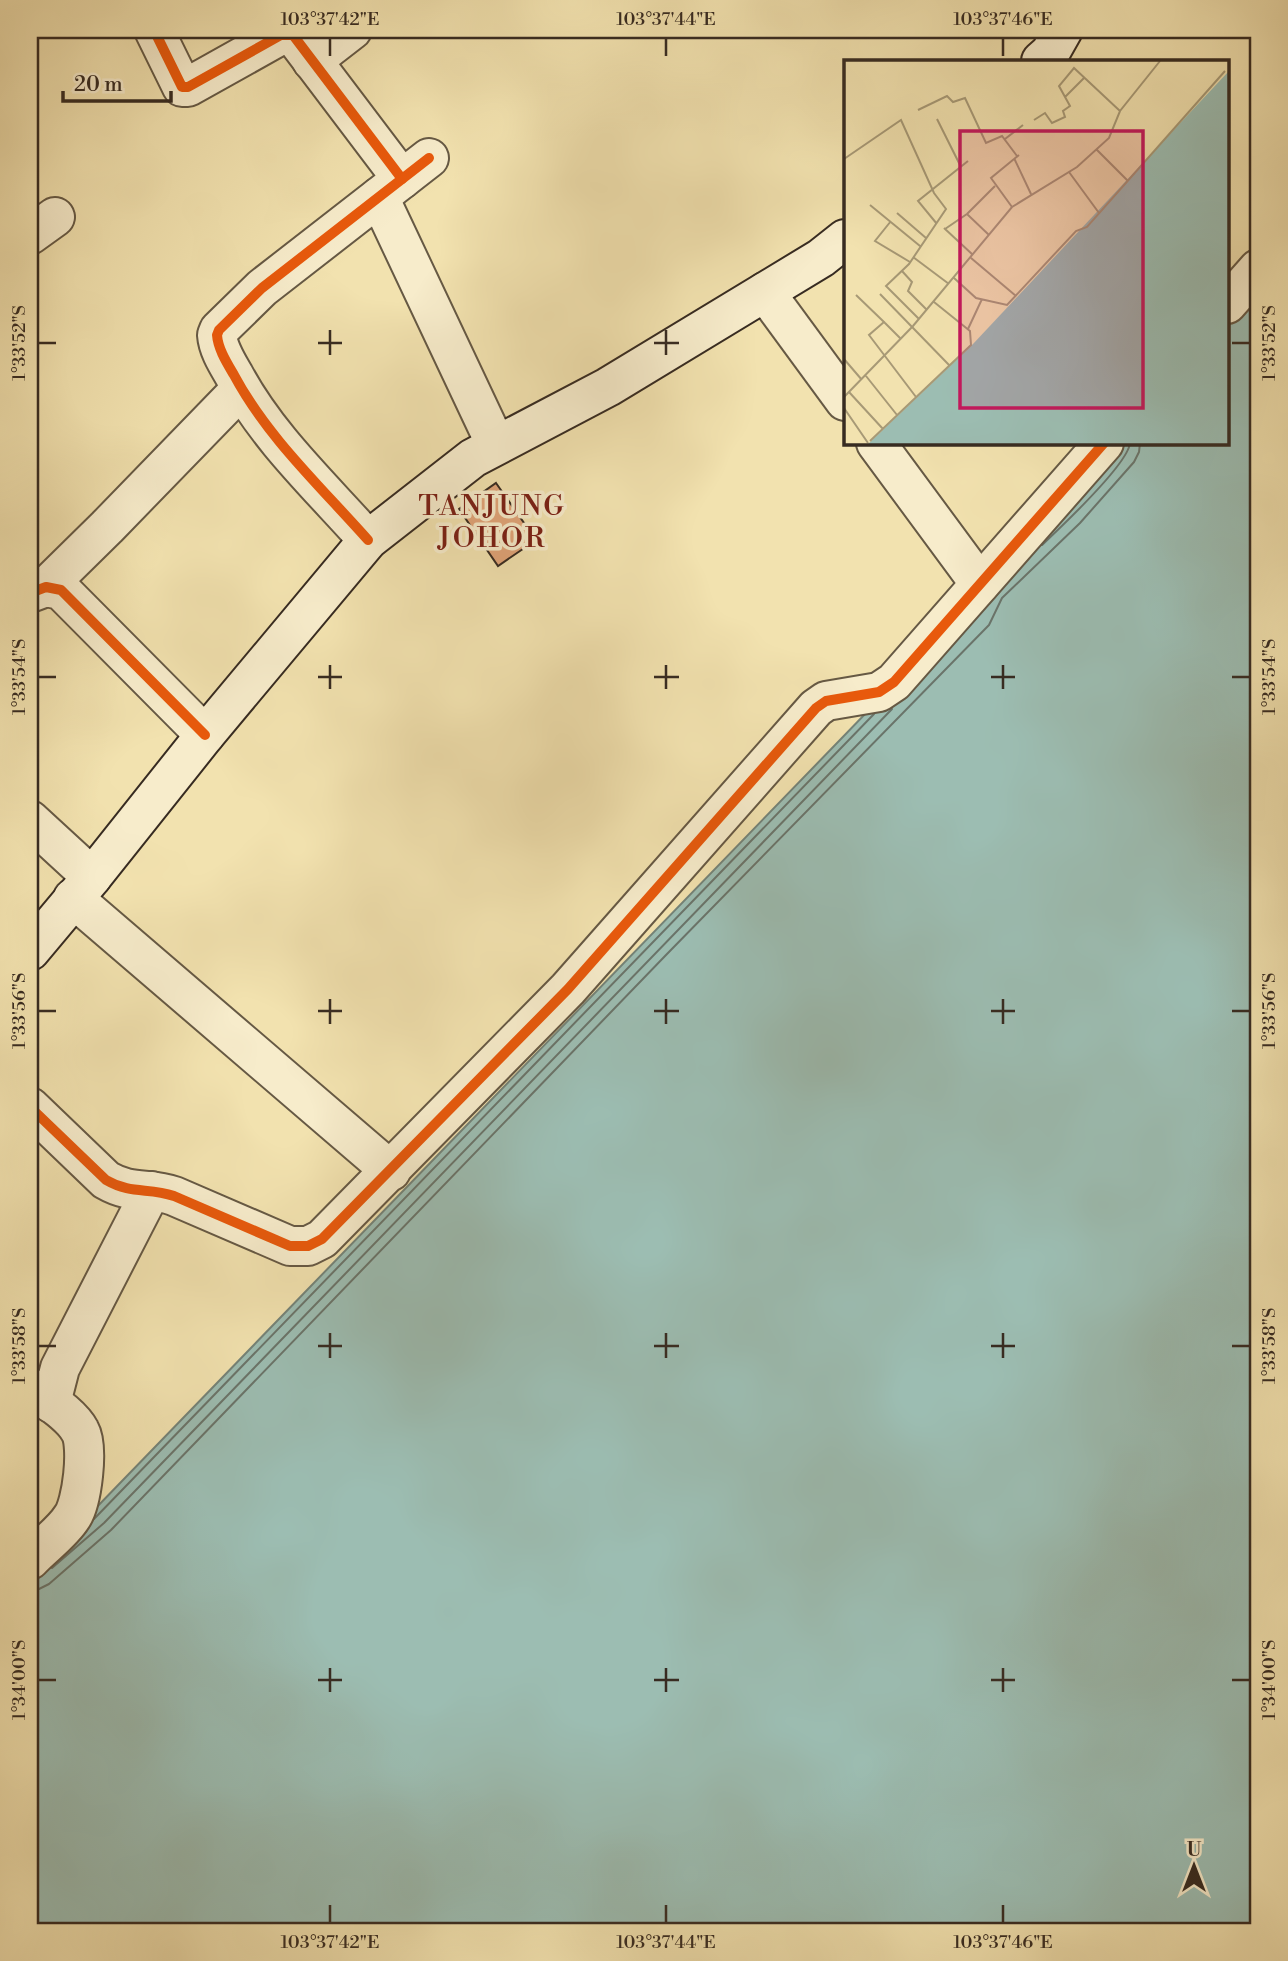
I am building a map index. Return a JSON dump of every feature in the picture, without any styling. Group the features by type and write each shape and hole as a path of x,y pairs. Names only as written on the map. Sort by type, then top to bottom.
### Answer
{"street":[{"path":"154,30 183,87 188,87 285,34 293,35 404,178 496,445"},
{"path":"312,61 352,30"},
{"path":"1042,60 1050,53 1063,30"},
{"path":"368,540 268,430 241,389 218,342 219,330 262,288 404,178"},
{"path":"30,951 368,540 473,458 608,387 821,258 844,240"},
{"path":"1228,303 1258,269"},
{"path":"765,292 844,400"},
{"path":"38,590 107,527 241,389"},
{"path":"877,444 979,584"},
{"path":"30,1107 106,1180 128,1190 174,1196 282,1243 299,1247 316,1243 328,1235 568,989 816,708 826,701 879,692 894,682 1103,444"},
{"path":"38,590 61,590 205,735"},
{"path":"30,820 83,888 391,1171"},
{"path":"30,1560 74,1516 80,1490 84,1442 76,1425 40,1395 60,1368 151,1191"}],"water":[{"path":"1258,283 1258,1931 30,1931 30,1566 92,1512 868,711 1115,444 1228,444 1228,317"}],"building":[{"path":"496,483 536,540 498,566 459,509"}],"cycle path":[{"path":"154,30 182,87 188,87 281,35 293,35 402,179"},
{"path":"368,540 296,461 262,419 226,361 217,335 262,288 429,158"},
{"path":"30,1107 106,1180 115,1185 174,1196 290,1246 308,1246 322,1239 568,989 816,708 826,701 879,692 894,682 1103,444"},
{"path":"30,593 46,587 61,590 205,735"}],"district":[{"name":"TANJUNG JOHOR","path":"492,522"}]}
